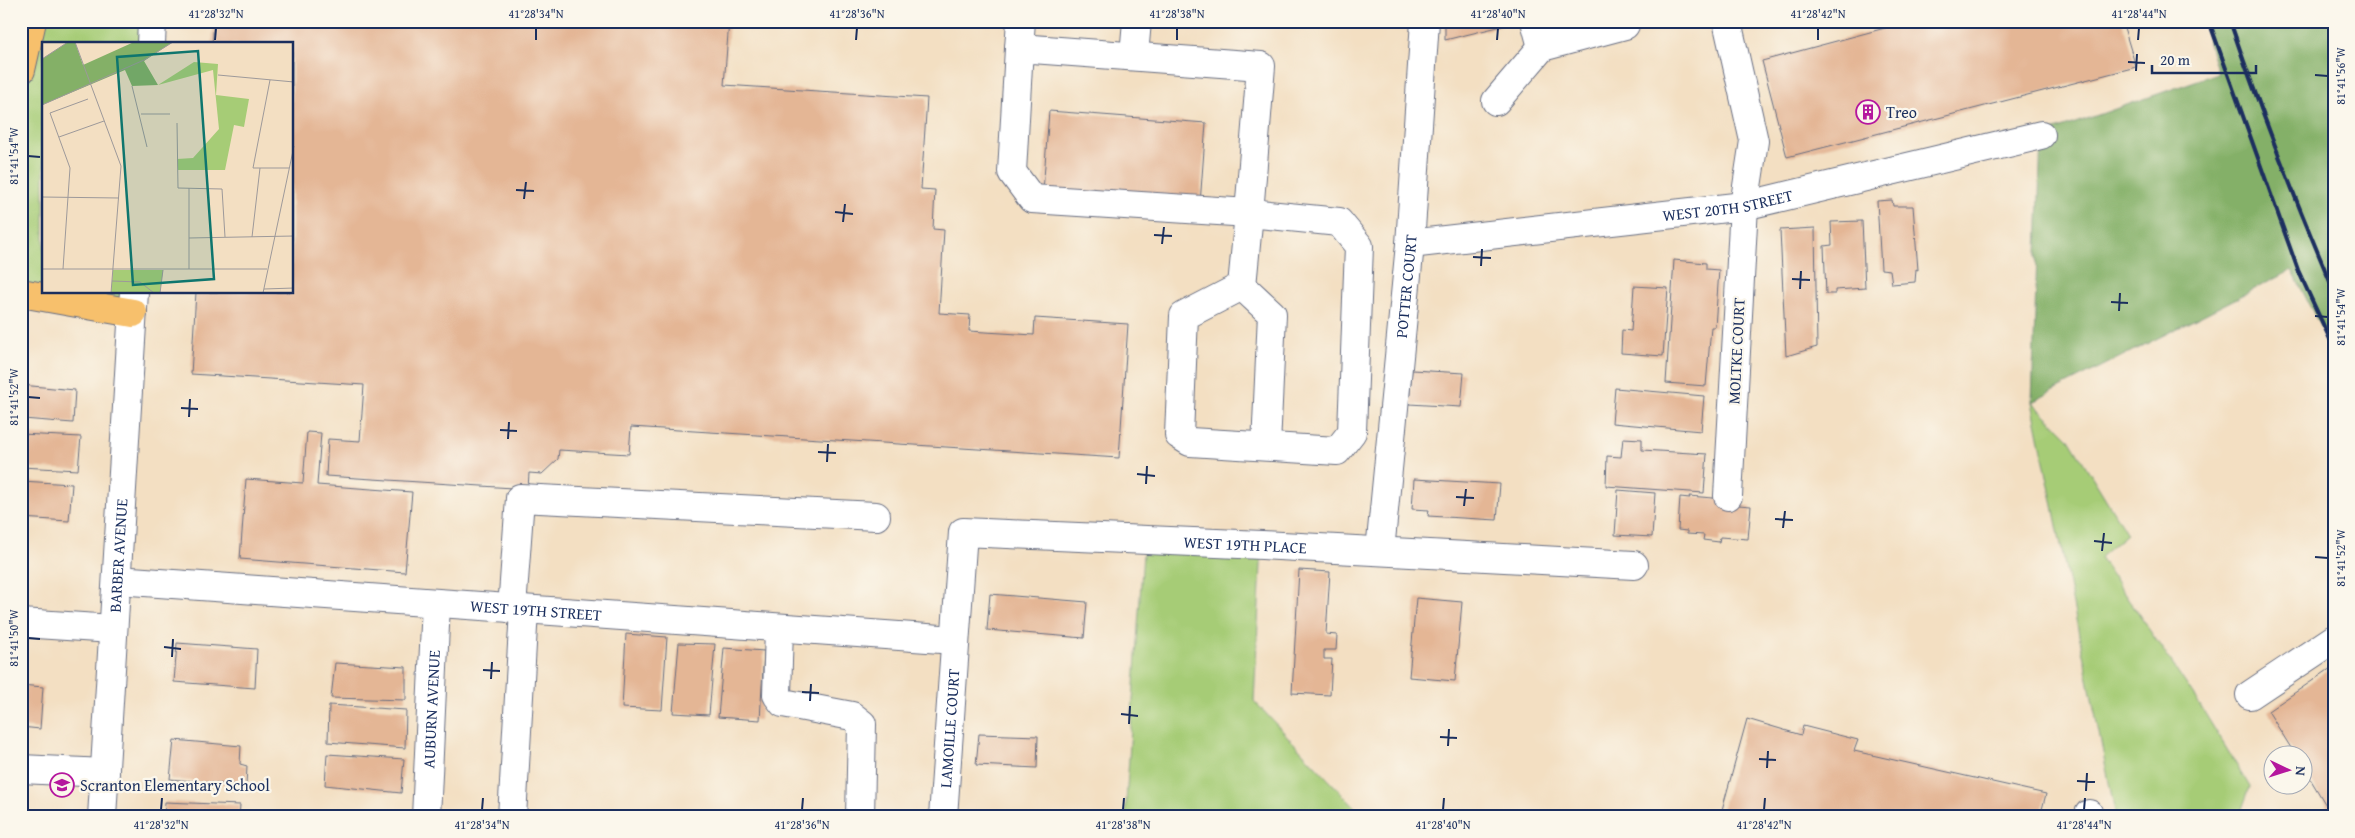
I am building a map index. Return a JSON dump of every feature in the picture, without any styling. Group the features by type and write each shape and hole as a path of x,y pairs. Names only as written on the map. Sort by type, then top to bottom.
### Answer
{"highway":[{"path":"21,70 32,21"},
{"path":"21,293 133,303"}],"street":[{"path":"151,42 152,21"},
{"path":"1021,21 1012,172 1032,199 1248,213 1338,222 1359,246 1352,432 1338,451 1190,442 1179,435 1184,316 1242,286"},
{"path":"1134,55 1138,21"},
{"name":"POTTER COURT","path":"1380,551 1410,244 1425,21"},
{"name":"MOLTKE COURT","path":"1727,21 1754,141 1744,206 1728,496"},
{"path":"1496,101 1539,34 1625,25"},
{"path":"1019,48 1134,55 1261,66 1242,286"},
{"name":"WEST 20TH STREET","path":"1410,244 1744,206 2041,134"},
{"path":"1242,286 1272,314 1266,446"},
{"name":"BARBER AVENUE","path":"102,817 133,303"},
{"path":"512,817 522,650 518,609 520,498 876,516"},
{"name":"WEST 19TH PLACE","path":"955,640 963,532 1380,551 1634,565"},
{"name":"WEST 19TH STREET","path":"117,580 955,640"},
{"name":"AUBURN AVENUE","path":"426,817 436,604"},
{"path":"21,623 113,629"},
{"path":"779,628 777,695 783,702 852,716 862,724 860,817"},
{"path":"2250,695 2334,639"},
{"name":"LAMOILLE COURT","path":"943,817 955,640"},
{"path":"21,768 105,773"}],"green space":[{"path":"21,21 152,21 151,42 42,42 42,294 134,294 133,313 21,293"},
{"path":"2202,21 2334,21 2334,354 2292,270 2032,402 2041,135 2218,73"},
{"path":"2032,402 2068,437 2127,534 2100,557 2198,702 2250,787 2239,817 2116,817"},
{"path":"1144,539 1262,545 1254,701 1364,817 1125,817"}],"building":[{"path":"214,21 729,21 724,85 927,98 921,189 935,190 933,229 944,230 939,313 970,315 969,331 1034,335 1035,318 1128,324 1119,458 631,427 629,454 559,450 558,459 542,474 529,473 528,489 326,476 328,439 360,441 364,385 191,374 196,294 294,294 294,42 212,42"},
{"path":"1445,21 1501,21 1502,26 1445,40"},
{"name":"Treo","path":"1911,21 2122,21 2136,67 1787,157 1762,61"},
{"path":"1049,111 1206,123 1200,204 1043,192"},
{"path":"1892,200 1893,206 1913,206 1918,270 1916,269 1915,282 1892,284 1890,270 1881,269 1877,201"},
{"path":"1862,221 1865,288 1835,290 1835,294 1826,294 1824,246 1832,245 1831,222"},
{"path":"1815,228 1817,347 1786,356 1780,230"},
{"path":"1674,260 1706,263 1706,269 1719,270 1715,327 1711,327 1706,386 1666,383"},
{"path":"1634,286 1668,288 1663,356 1621,353 1622,330 1631,331"},
{"path":"1412,370 1464,373 1461,407 1409,404"},
{"path":"21,385 75,390 73,423 23,419 24,403 21,403"},
{"path":"1615,388 1704,396 1701,431 1612,423"},
{"path":"307,432 321,433 317,485 412,492 405,572 240,559 246,479 303,483"},
{"path":"21,434 81,437 78,470 21,467"},
{"path":"1623,438 1642,439 1642,450 1707,454 1704,493 1606,486 1607,456 1621,457"},
{"path":"1414,479 1500,484 1497,520 1428,516 1429,510 1412,509"},
{"path":"21,481 72,484 69,521 21,518"},
{"path":"1618,490 1655,493 1652,537 1615,535"},
{"path":"1689,496 1725,499 1725,504 1751,506 1748,539 1720,537 1719,542 1703,540 1704,535 1687,534 1687,531 1678,530 1680,497 1690,498"},
{"path":"1299,570 1330,572 1326,634 1337,635 1336,650 1324,650 1324,659 1332,659 1330,695 1292,693"},
{"path":"990,594 1087,602 1084,638 987,630"},
{"path":"1416,598 1462,602 1455,681 1409,677"},
{"path":"626,634 667,637 662,710 622,708"},
{"path":"177,643 257,649 255,688 174,682"},
{"path":"679,643 715,644 709,715 673,713"},
{"path":"724,648 764,651 760,720 718,717"},
{"path":"335,663 406,667 406,700 331,698"},
{"path":"2334,666 2334,817 2312,782 2312,746 2290,746 2268,711"},
{"path":"21,685 43,687 40,729 21,727"},
{"path":"329,705 406,710 405,748 328,742"},
{"path":"1747,719 1801,735 1803,726 1858,740 1854,751 2046,794 2040,817 1720,817"},
{"path":"979,734 1038,736 1037,768 976,765"},
{"path":"174,740 241,746 240,764 247,766 246,786 170,779"},
{"path":"327,754 404,759 401,793 325,785"},
{"path":"165,802 240,805 239,817 164,817"},
{"path":"333,811 383,815 383,817 333,817"}],"railway":[{"path":"2209,21 2298,270 2334,348"},
{"path":"2230,21 2279,157 2334,291"}],"place":[{"name":"Treo","path":"1868,112"},
{"name":"Scranton Elementary School","path":"62,785"}]}
